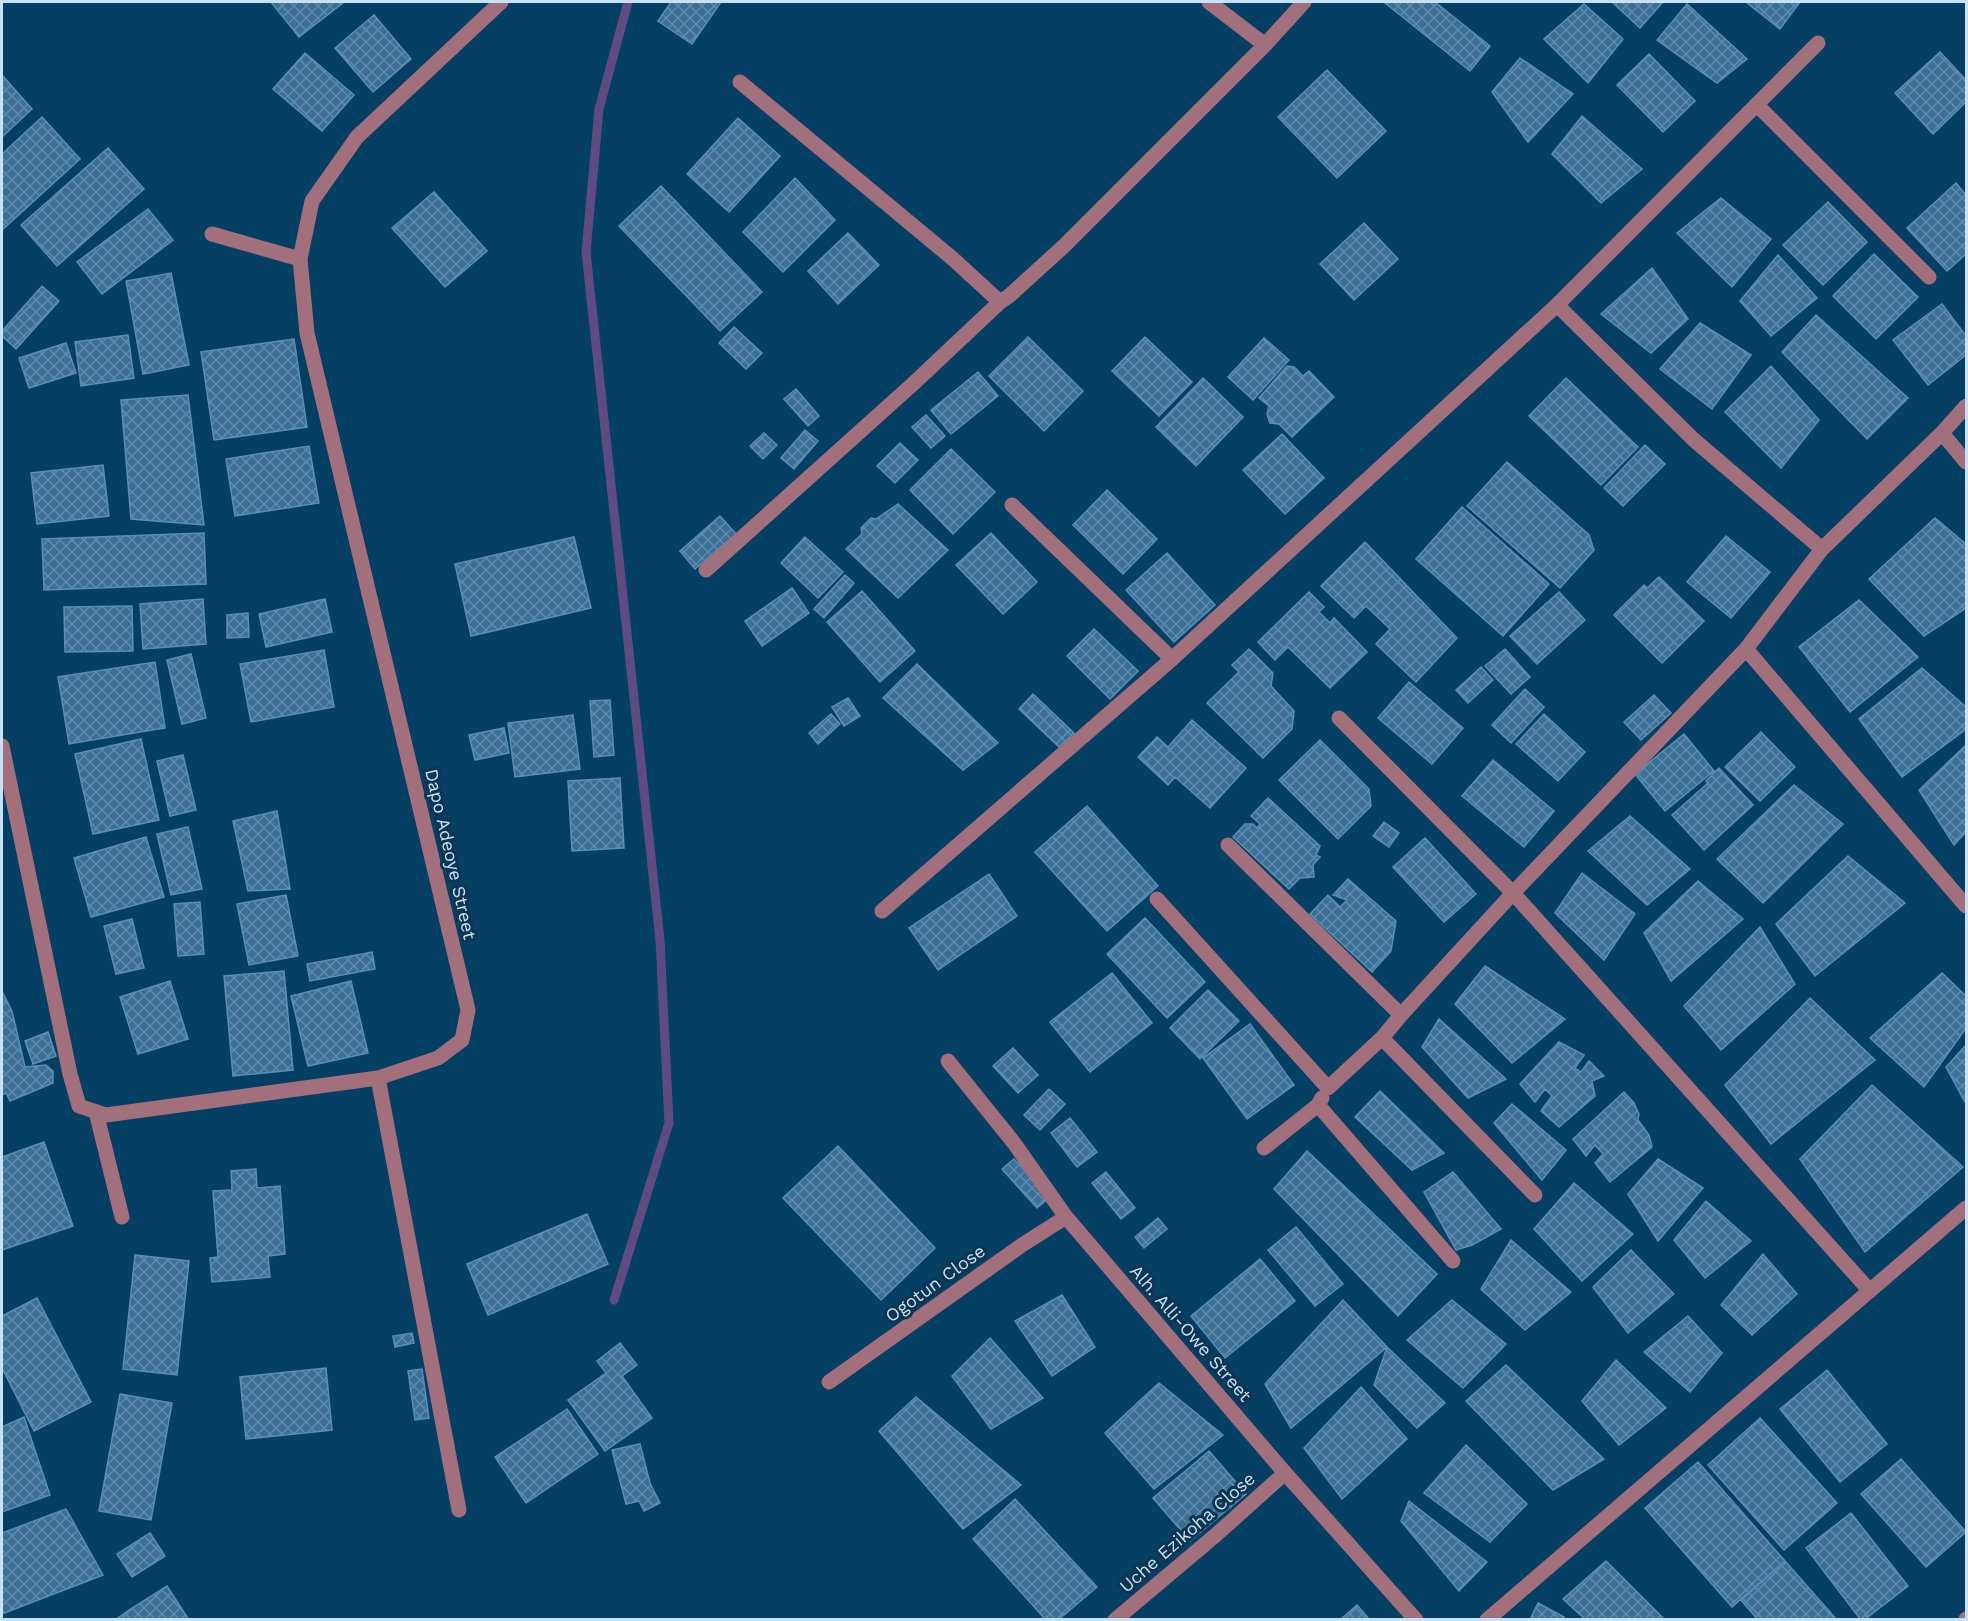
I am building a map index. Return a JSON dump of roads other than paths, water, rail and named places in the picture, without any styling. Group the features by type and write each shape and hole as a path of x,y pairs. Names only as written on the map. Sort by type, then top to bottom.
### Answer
{"street":[{"name":"Dapo Adeoye Street","path":"96,1112 106,1115 378,1078 438,1058 462,1040 468,1010 307,333 300,259 312,201 357,137 501,2"},
{"path":"1209,2 1265,45"},
{"path":"706,570 1064,246 1265,45 1304,2"},
{"path":"882,911 1172,659 1557,305 1818,43"},
{"path":"740,82 951,258 1000,302"},
{"path":"1757,105 1929,277"},
{"path":"212,234 300,259"},
{"path":"1557,305 1694,440 1822,549"},
{"path":"1264,1148 1318,1105 1328,1088 1382,1038 1513,893 1746,649 1822,549 1942,433 1966,406"},
{"path":"1942,433 1966,462"},
{"path":"1012,505 1172,659"},
{"path":"1746,649 1966,906"},
{"path":"1339,718 1513,893 1870,1291"},
{"path":"2,746 70,1074 79,1106 96,1112 122,1217"},
{"path":"1228,845 1401,1015"},
{"path":"1157,899 1328,1088"},
{"path":"1382,1038 1535,1195"},
{"name":"Alh. Alli-Owe Street","path":"948,1061 1014,1143 1066,1217 1285,1473 1416,1620"},
{"path":"378,1078 459,1510"},
{"path":"1318,1105 1453,1261"},
{"path":"1487,1620 1966,1208"},
{"name":"Ogotun Close","path":"829,1382 1005,1257 1066,1217"},
{"name":"Uche Ezikoha Close","path":"1114,1620 1217,1534 1285,1473"}],"waterway":[{"path":"614,1300 669,1123 660,940 586,252 599,109 628,2"}]}
